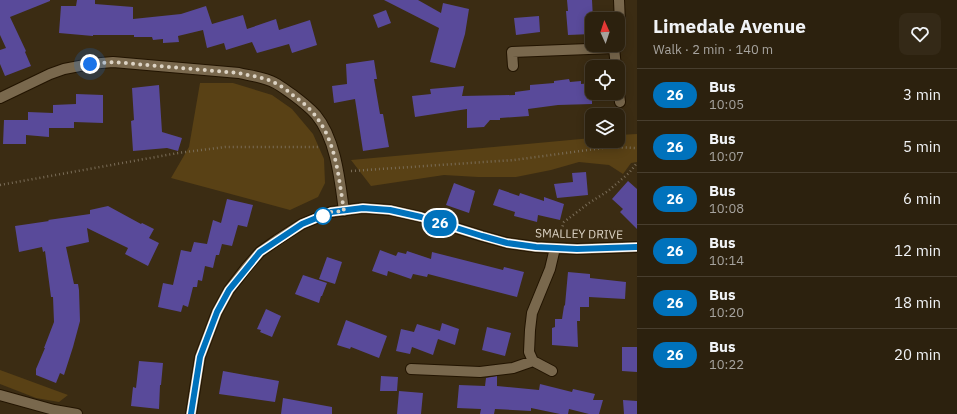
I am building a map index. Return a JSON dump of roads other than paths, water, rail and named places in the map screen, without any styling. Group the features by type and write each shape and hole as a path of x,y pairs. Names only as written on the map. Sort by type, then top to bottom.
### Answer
{"street":[{"path":"619,0 620,12"},
{"path":"513,66 512,52 585,48"},
{"path":"0,98 50,74 64,69 90,64 113,62 239,73 259,77 275,83 302,101 316,115 324,126 338,171 344,211"},
{"name":"SMALLEY DRIVE","path":"191,414 200,357 217,312 229,290 260,252 302,224 331,212 363,208 390,210 421,217 507,243 536,247 577,249 637,247"},
{"path":"552,370 533,361 529,352 532,313 550,269 555,248"},
{"path":"411,369 480,372 513,368 533,361"},
{"path":"0,395 74,414"}]}
